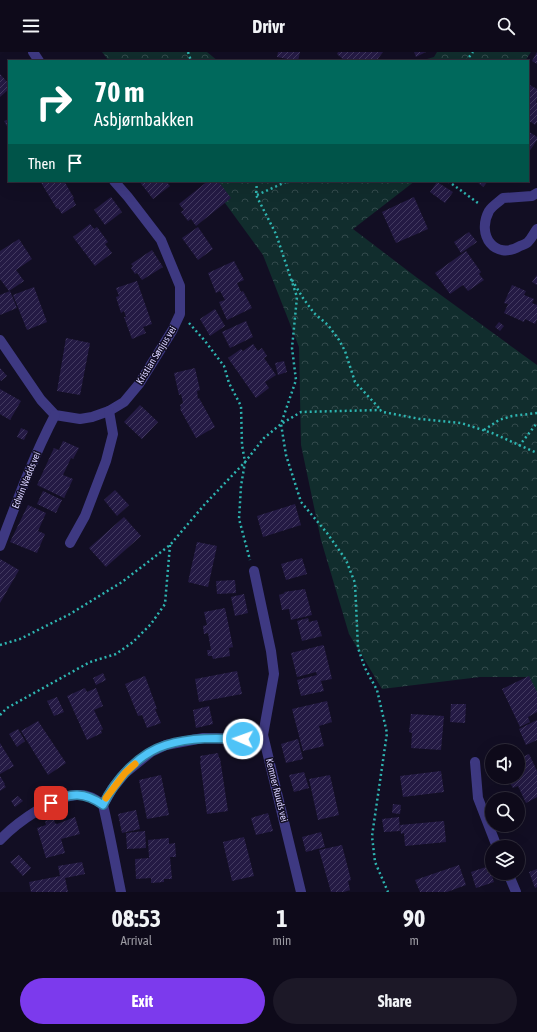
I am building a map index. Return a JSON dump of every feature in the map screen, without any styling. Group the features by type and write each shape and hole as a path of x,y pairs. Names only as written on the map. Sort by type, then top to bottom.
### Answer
{"street":[{"name":"Kristian Sønjus vei","path":"55,415 80,419 92,417 109,411 124,402 139,384 172,331 180,314 180,286 161,240 115,182"},
{"path":"537,193 532,196 502,198 490,211 486,223 485,235 489,243 502,251 514,250 528,242 537,229"},
{"path":"0,340 41,400 55,415"},
{"path":"70,543 85,516 106,461 113,434 109,411"},
{"name":"Edwin Wadds vei","path":"0,546 20,492 55,415"},
{"name":"Kemner Ruuds vei","path":"254,571 271,651 274,674 263,735 301,892"},
{"path":"103,805 112,789 125,773 151,752 166,745 203,738 254,739 263,735"},
{"path":"475,762 478,798 494,840"},
{"path":"0,840 7,832 23,820 58,799 82,794 94,798 103,805 109,828 121,892"},
{"path":"511,880 516,892"}],"path":[{"path":"257,182 256,195 276,234 297,297 292,348 296,380 281,424 286,455 301,502 327,533 346,560 355,583 358,648 365,668 377,690 387,733 372,836 375,862 388,892"},
{"path":"256,195 286,182"},
{"path":"449,182 490,211"},
{"path":"290,275 303,298 314,313 328,325 339,340 345,351 355,382 380,410 383,412 420,419 461,423 484,430 537,454"},
{"path":"180,314 205,341 224,366 229,383 240,406 242,445 245,462 241,486 239,519 254,571"},
{"path":"0,645 20,639 70,614 122,582 170,545 205,504 245,462 264,438 281,424 301,412 380,410"},
{"path":"484,430 499,420 512,416 537,413"},
{"path":"519,446 537,423"},
{"path":"0,714 7,708 90,662 116,654 133,642 152,624 165,604 170,545"}],"green space":[{"path":"102,52 207,52 217,60 108,60"},
{"path":"437,52 531,52 526,60 424,60 434,57"},
{"path":"210,182 414,182 353,229 537,365 537,695 528,677 480,677 382,689 349,634 321,540 301,445 299,347 263,255"}],"building":[{"path":"278,52 300,52 298,60 277,57"},
{"path":"338,52 383,52 377,60 344,60 337,54"},
{"path":"414,52 426,52 416,57"},
{"path":"537,52 537,64 532,61"},
{"path":"0,74 8,83 8,90 0,97"},
{"path":"529,85 537,89 537,122 535,125 531,122 529,123"},
{"path":"8,119 8,128 4,121"},
{"path":"529,132 537,137 537,140 529,152"},
{"path":"41,182 65,182 74,198 73,199 76,205 62,214 58,208 57,209"},
{"path":"140,182 167,182 170,186 153,199"},
{"path":"207,182 219,182 231,198 196,226 191,219 188,221 181,212 184,210 179,204"},
{"path":"437,182 453,192 445,203 430,192"},
{"path":"477,182 487,182 483,187"},
{"path":"111,197 122,212 105,225 94,210"},
{"path":"414,197 428,229 396,243 382,212"},
{"path":"90,224 94,229 97,227 108,242 105,244 112,253 95,266 73,237"},
{"path":"198,227 213,249 198,260 182,238"},
{"path":"469,232 477,242 461,253 454,242"},
{"path":"19,239 32,259 16,270 24,281 9,291 0,279 0,251"},
{"path":"152,250 163,267 142,280 137,273 135,274 131,268 133,266 131,264"},
{"path":"466,251 481,272 479,274 484,280 468,291 463,285 450,294 435,273"},
{"path":"234,261 244,280 237,283 241,292 243,291 252,308 227,320 219,302 225,300 220,291 216,293 208,273"},
{"path":"537,275 537,285 532,282"},
{"path":"137,281 152,324 143,327 146,333 132,339 124,317 126,317 124,311 121,313 116,297 119,296 116,288"},
{"path":"512,285 526,291 524,295 534,299 532,303 537,305 537,319 535,324 525,319 524,322 504,313 508,304 504,303"},
{"path":"34,287 47,322 27,330 13,295"},
{"path":"10,291 17,308 0,315 0,295"},
{"path":"215,309 225,326 210,336 200,319"},
{"path":"246,321 253,337 230,348 222,332"},
{"path":"499,322 504,326 500,331 495,327"},
{"path":"66,338 90,343 80,395 57,391"},
{"path":"253,344 258,351 262,348 267,356 264,358 276,375 265,382 269,388 256,398 228,358 241,349 243,351"},
{"path":"284,361 287,372 278,375 275,363"},
{"path":"0,368 7,376 1,381 0,380"},
{"path":"195,368 200,390 197,391 198,399 199,398 215,427 196,438 180,409 180,405 183,403 181,394 179,395 174,373"},
{"path":"0,389 21,401 10,420 0,414"},
{"path":"140,405 158,422 142,439 124,422"},
{"path":"21,428 28,431 24,440 17,437"},
{"path":"63,441 79,448 73,459 71,458 63,475 73,479 64,498 37,485 54,448 59,450"},
{"path":"115,490 129,505 117,516 104,500"},
{"path":"43,491 62,500 56,513 37,504"},
{"path":"295,504 301,525 263,537 257,516"},
{"path":"28,505 46,513 38,531 45,534 37,553 10,542"},
{"path":"124,517 141,536 106,567 89,548"},
{"path":"197,542 217,546 208,587 188,582"},
{"path":"302,558 307,574 286,580 281,564"},
{"path":"0,559 19,570 0,603"},
{"path":"235,580 236,593 217,594 216,581"},
{"path":"305,589 312,615 291,620 289,609 282,610 279,595 285,593 284,592"},
{"path":"244,594 248,613 235,616 231,597"},
{"path":"225,608 233,647 229,648 230,656 213,659 212,656 208,656 207,650 211,650 208,633 204,634 203,626 207,625 204,612"},
{"path":"308,618 309,622 317,620 322,636 302,641 297,621"},
{"path":"323,645 332,679 321,681 324,691 301,696 297,680 317,675 316,672 297,677 291,653"},
{"path":"237,671 242,694 199,702 195,679"},
{"path":"103,673 106,680 96,685 93,678"},
{"path":"145,676 161,723 147,728 142,715 138,716 125,684"},
{"path":"529,676 537,692 537,712 528,717 530,722 520,727 502,689"},
{"path":"85,688 87,692 96,688 103,706 94,710 103,729 101,730 102,733 87,740 67,696"},
{"path":"57,697 64,712 54,716 47,701"},
{"path":"327,701 332,722 319,726 324,746 303,751 292,709"},
{"path":"451,704 466,704 465,723 450,722"},
{"path":"209,706 213,724 196,728 193,710"},
{"path":"411,714 444,716 441,750 411,748 412,733 409,732"},
{"path":"537,720 537,740 526,745 519,729"},
{"path":"38,721 66,763 48,775 21,731"},
{"path":"18,729 25,741 17,747 9,734"},
{"path":"298,739 303,759 286,763 281,744"},
{"path":"0,743 14,766 0,774"},
{"path":"218,753 228,811 207,814 200,756"},
{"path":"529,754 537,771 537,797 526,803 525,792 521,792 518,786 513,788 510,784 525,784 525,756"},
{"path":"441,771 444,792 403,797 400,776"},
{"path":"304,772 309,788 294,792 289,775"},
{"path":"161,775 169,815 147,819 139,780"},
{"path":"330,775 339,815 318,820 309,779"},
{"path":"0,776 6,787 0,791"},
{"path":"18,796 23,801 15,807 11,801"},
{"path":"393,804 401,805 400,814 392,813"},
{"path":"136,810 140,829 122,833 118,814"},
{"path":"268,813 273,831 256,835 251,818"},
{"path":"75,817 80,834 61,839 65,853 46,858 37,828 46,825 45,821 54,819 55,823 57,824"},
{"path":"399,817 400,831 384,832 382,819"},
{"path":"444,821 446,842 405,846 404,833 401,834 400,825"},
{"path":"145,831 146,848 127,849 126,833"},
{"path":"321,832 325,847 306,852 302,837"},
{"path":"244,837 254,876 232,881 223,842"},
{"path":"169,838 169,844 175,843 176,857 170,857 172,879 164,879 164,882 151,883 151,878 136,879 135,859 149,858 148,840"},
{"path":"342,845 351,880 348,881 350,890 344,892 331,892 319,850"},
{"path":"19,855 31,868 23,876 10,862"},
{"path":"82,862 85,874 65,878 68,892 31,892 29,882 60,876 58,866"},
{"path":"459,865 466,885 447,892 420,892 415,880"},
{"path":"485,867 485,880 493,880 494,882 476,888 471,872"},
{"path":"537,869 537,887 535,888 529,872"}],"slow traffic":[{"path":"106,798 125,773 135,764"}],"route":[{"path":"51,803 58,799 82,794 94,798 103,805 112,789 125,773 139,760 166,745 203,738 243,739"}]}
